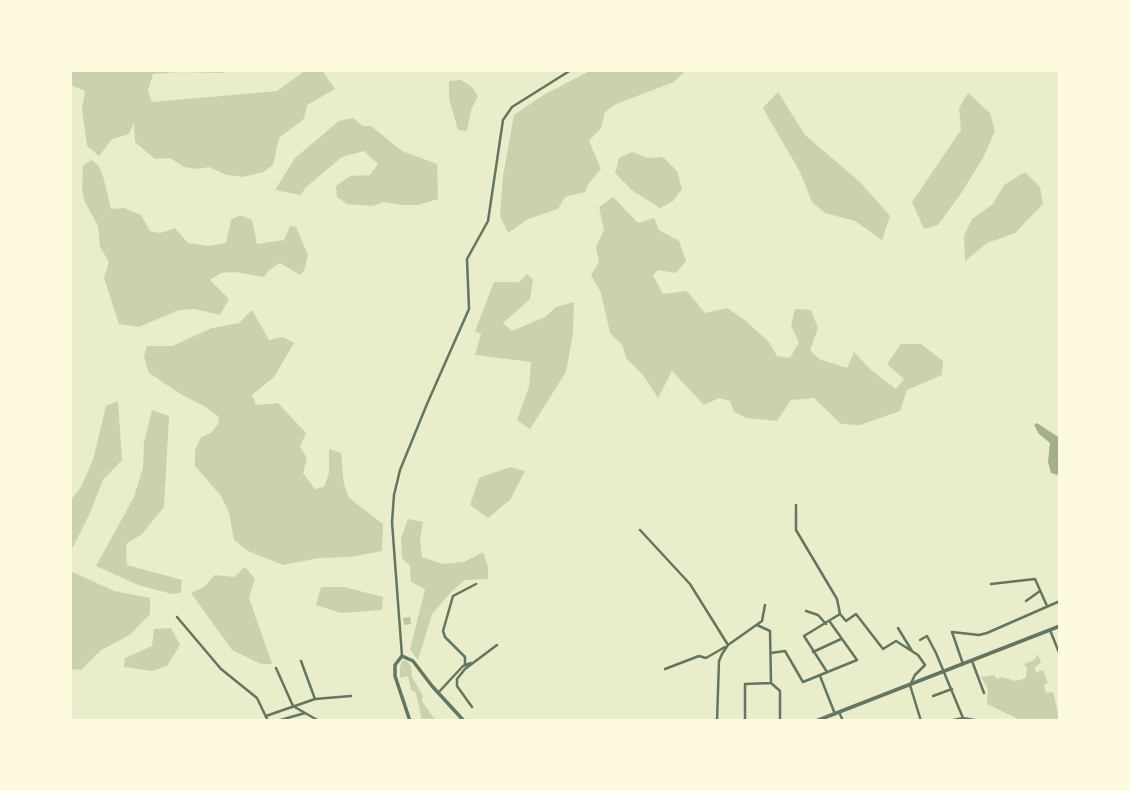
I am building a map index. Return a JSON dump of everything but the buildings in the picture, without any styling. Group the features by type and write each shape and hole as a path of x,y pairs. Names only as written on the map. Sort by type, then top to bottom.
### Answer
{"street":[{"path":"410,721 395,676 395,665 402,656 392,522 394,495 400,470 469,309 467,259 488,221 503,120 512,107 571,70"},
{"path":"796,505 796,530 837,599 840,614 846,621 856,614 883,649 896,641 914,653"},
{"path":"640,530 690,584 728,645"},
{"path":"991,584 1035,579 1047,606"},
{"path":"465,664 465,657 445,637 443,631 453,596 476,584"},
{"path":"1026,601 1040,591"},
{"path":"963,664 952,632 979,635 988,633 1060,601"},
{"path":"665,669 699,656 706,658 728,645 762,621 765,605"},
{"path":"771,653 785,651 803,682 857,660 828,623 818,615 806,611"},
{"path":"827,673 804,636 840,614"},
{"path":"177,617 222,669 257,698 268,721"},
{"path":"757,625 770,631 771,683"},
{"path":"816,721 1060,626"},
{"path":"898,628 925,665 910,685 922,721"},
{"path":"1050,630 1060,655"},
{"path":"920,639 927,636 945,670 963,718"},
{"path":"814,652 841,639"},
{"path":"472,707 456,683 472,663 497,645"},
{"path":"717,721 719,662 728,645"},
{"path":"402,656 413,661 464,721"},
{"path":"301,661 315,699"},
{"path":"972,661 984,693"},
{"path":"439,693 465,664 472,663"},
{"path":"276,668 293,706 319,721"},
{"path":"820,676 843,721"},
{"path":"745,721 744,684 771,683 780,691 780,721"},
{"path":"933,696 952,689"},
{"path":"266,716 315,699 351,696"},
{"path":"277,721 305,713"},
{"path":"949,721 963,718 981,721"}],"shaded area":[{"path":"70,70 233,70 222,73 153,74 148,90 152,102 277,91 306,70 322,70 335,89 307,105 304,119 279,138 273,165 263,172 243,177 227,175 209,167 184,167 170,158 155,159 135,142 134,123 129,134 112,139 99,156 87,146 82,109 85,91 70,85"},
{"path":"592,70 686,70 674,82 616,104 605,112 601,128 589,141 601,169 585,192 565,197 558,209 528,219 508,233 500,216 503,176 514,115 545,94"},
{"path":"461,80 472,87 478,96 471,110 467,131 458,130 449,99 449,81"},
{"path":"778,92 805,135 860,182 890,216 882,240 855,221 825,213 812,202 800,172 763,108"},
{"path":"968,93 990,113 995,131 983,158 962,192 938,225 924,229 912,202 961,130 959,108"},
{"path":"353,118 363,126 371,126 402,151 437,164 438,199 418,205 383,202 372,206 347,204 337,197 336,186 350,176 370,175 378,164 364,151 342,157 305,188 301,195 275,190 295,158 339,121"},
{"path":"632,152 648,158 663,157 677,171 682,189 673,201 660,208 633,191 615,173 619,158"},
{"path":"91,160 98,165 103,176 111,209 124,208 141,215 150,231 160,233 175,228 188,243 208,246 226,243 231,220 240,215 252,220 257,244 284,240 290,226 296,227 308,255 304,271 300,275 280,263 264,277 235,272 221,273 210,280 229,299 220,315 195,309 179,310 139,327 119,324 104,278 109,262 100,247 98,226 85,202 82,190 83,166"},
{"path":"1025,172 1040,187 1043,204 1015,233 987,243 965,261 964,236 972,219 993,204 1004,185"},
{"path":"613,197 638,223 654,218 659,230 679,241 686,261 676,273 658,270 653,275 663,294 687,291 705,313 727,308 769,342 777,356 790,358 799,342 791,326 795,309 811,310 818,328 810,350 819,359 847,368 854,352 871,370 896,389 904,379 887,364 901,344 921,344 943,361 942,375 907,390 900,411 860,425 841,424 814,398 791,400 777,421 747,418 734,412 730,401 719,398 704,405 672,371 658,398 643,375 626,358 623,346 610,333 601,293 591,275 599,262 596,247 604,230 599,207"},
{"path":"527,274 533,280 530,299 503,323 512,331 545,317 556,307 574,302 573,333 566,372 530,429 517,420 529,387 531,362 475,355 481,334 475,331 494,282 519,282"},
{"path":"252,310 269,340 283,337 294,343 274,377 252,395 256,405 278,403 306,433 300,447 307,458 303,473 315,489 324,487 329,473 329,449 341,453 344,484 349,498 383,524 382,551 283,565 248,551 234,540 229,512 221,496 195,466 195,450 201,437 211,433 219,423 218,416 149,373 144,357 147,346 172,346 212,328 239,323"},
{"path":"118,401 122,460 103,480 90,513 70,549 70,501 81,487 93,460 106,406"},
{"path":"152,410 169,416 164,507 142,534 126,544 127,565 182,580 181,593 172,594 138,585 96,566 134,497 143,468 144,443"},
{"path":"1037,423 1058,437 1058,475 1051,473 1048,462 1050,443 1039,434 1034,425"},
{"path":"510,467 525,471 510,500 488,518 470,505 479,478"},
{"path":"408,519 423,522 420,539 422,557 443,564 464,562 483,552 488,567 488,579 465,580 432,614 418,660 410,650 425,589 411,582 410,566 402,558 401,538"},
{"path":"245,567 255,579 249,598 272,664 261,664 232,650 191,593 204,587 215,575 234,577"},
{"path":"70,571 114,591 150,598 150,614 130,635 101,650 81,670 70,669"},
{"path":"321,587 344,587 383,597 382,610 341,613 316,605"},
{"path":"171,628 180,645 167,666 152,671 124,667 125,658 152,646 154,629"},
{"path":"1038,654 1041,663 1035,667 1036,673 1043,670 1048,683 1044,684 1046,693 1053,692 1060,721 1018,719 987,704 988,689 981,677 994,675 997,679 1002,677 1015,681 1026,678 1027,668 1024,664 1034,660"},
{"path":"406,660 423,696 422,701 436,721 422,721 416,693 411,690 408,676 400,678 402,661"}]}
